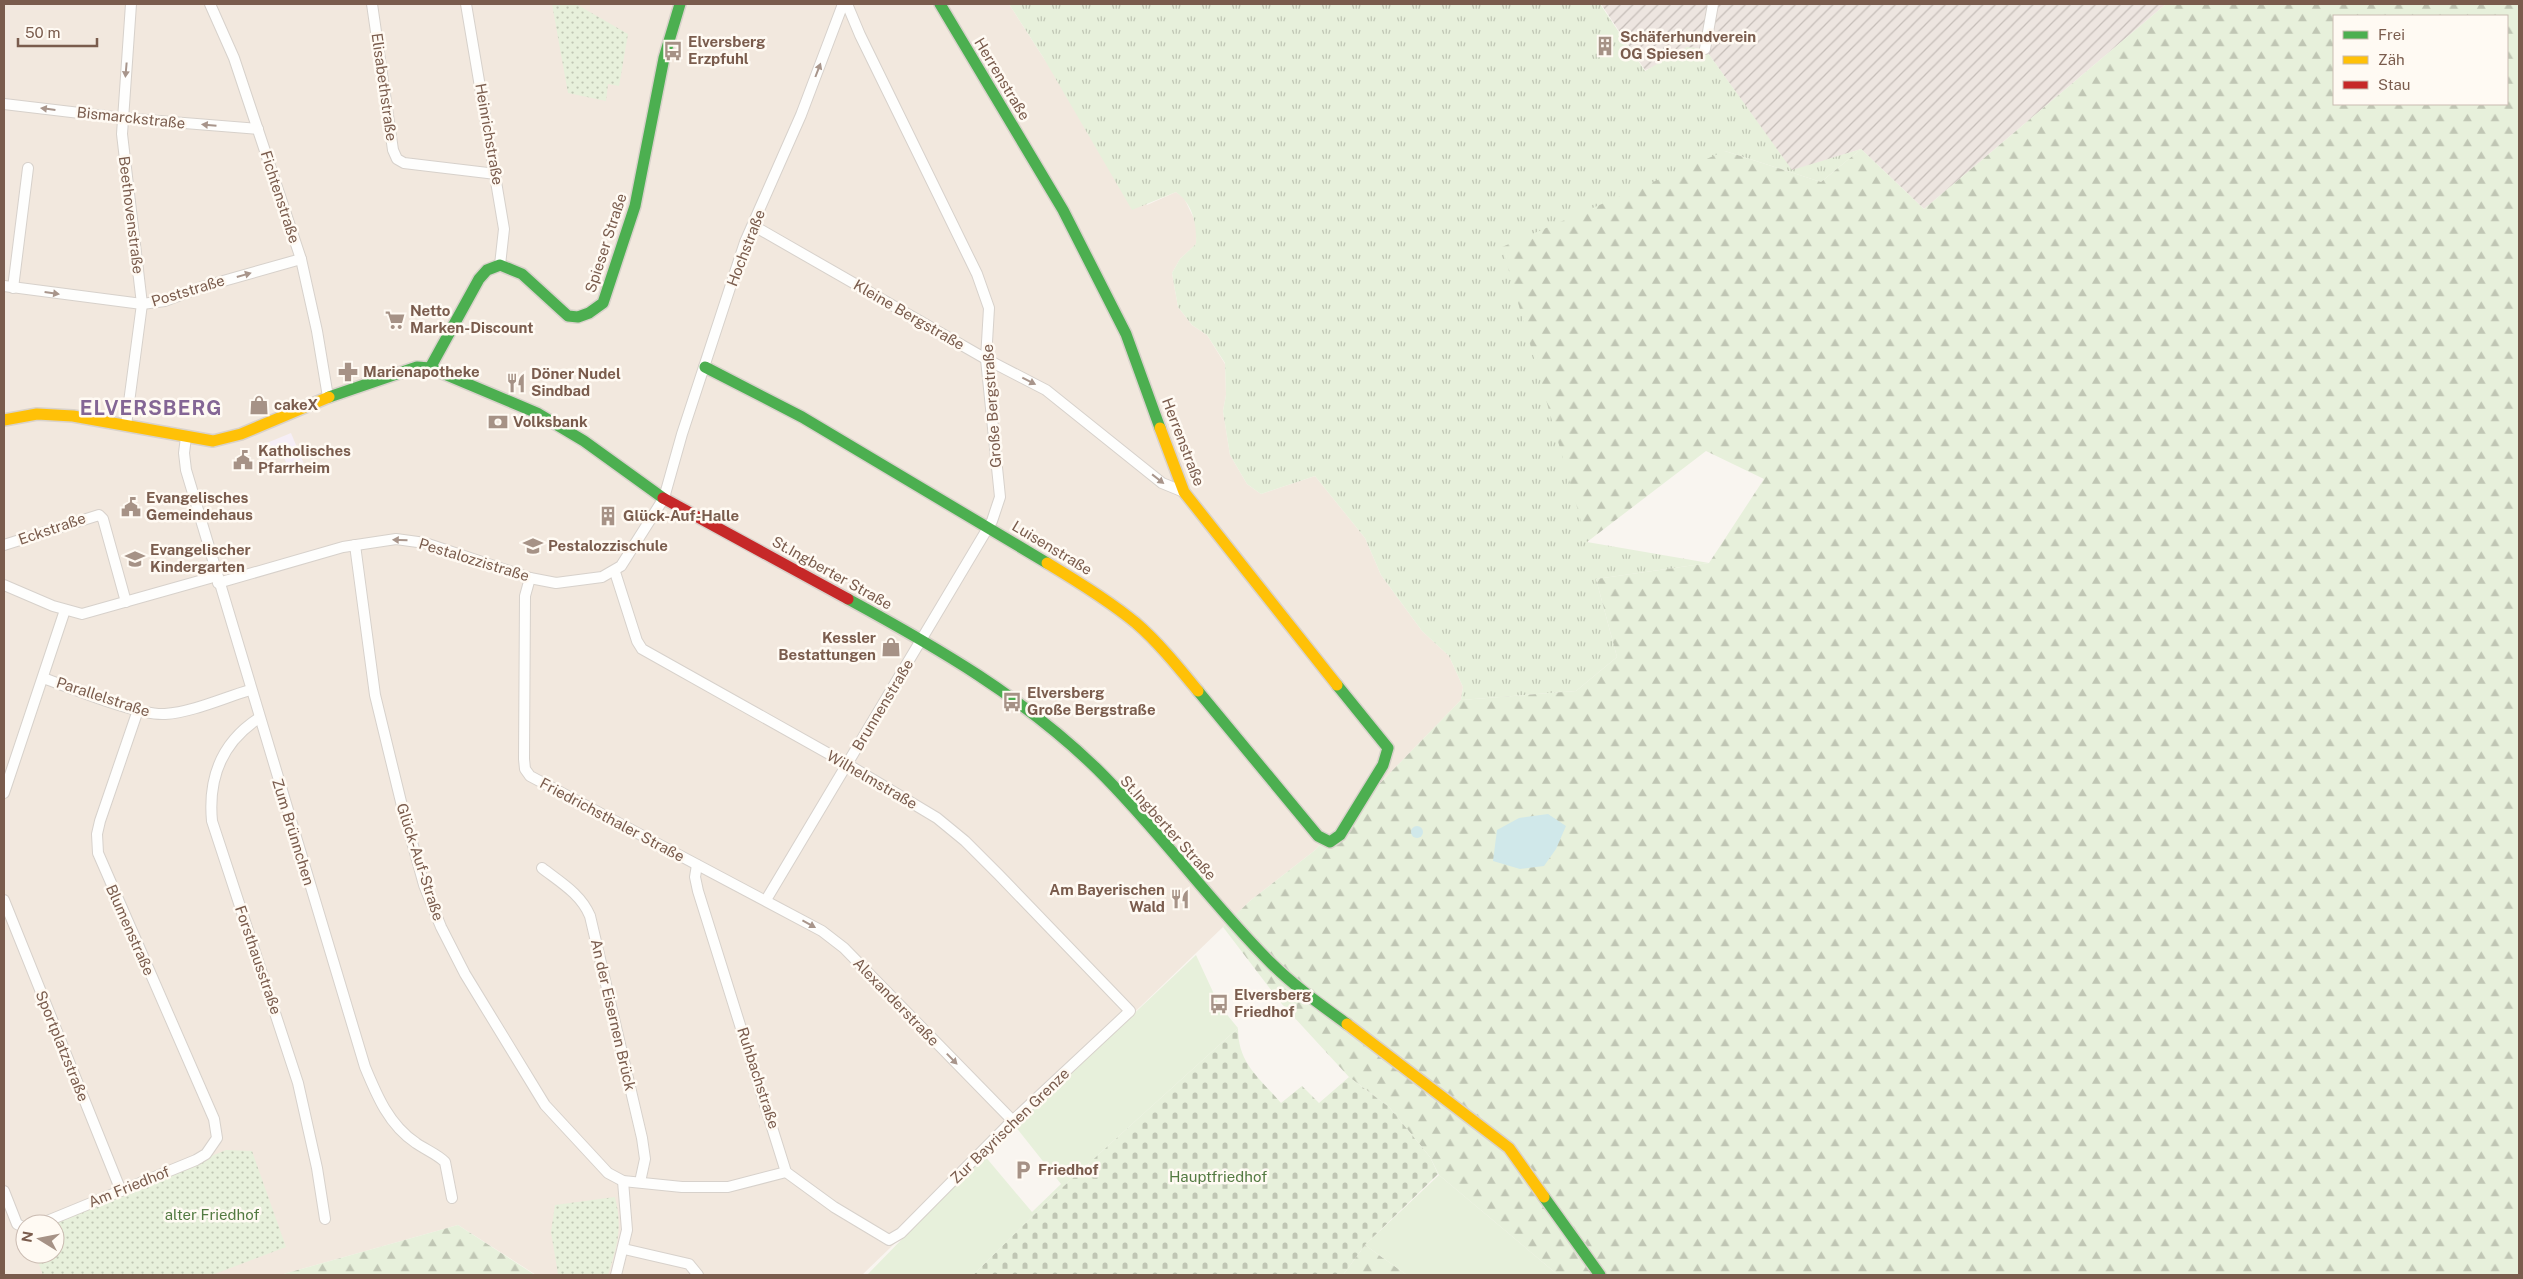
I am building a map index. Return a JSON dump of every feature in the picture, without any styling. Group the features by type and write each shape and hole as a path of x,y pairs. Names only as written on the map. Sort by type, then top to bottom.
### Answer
{"street":[{"name":"Beethovenstraße","path":"126,425 142,304 122,144 122,118 132,4"},
{"name":"Fichtenstraße","path":"210,4 234,58 301,259 317,332 328,397"},
{"name":"Elisabethstraße","path":"372,4 393,150 397,159 404,163 496,174"},
{"name":"Heinrichstraße","path":"466,4 504,229 500,265"},
{"name":"Spieser Straße","path":"500,265 524,274 569,317 580,319 592,313 603,303 635,206 664,58 680,4"},
{"name":"Hochstraße","path":"664,498 745,242 754,226 801,116 845,4"},
{"name":"Große Bergstraße","path":"845,4 977,274 989,308 986,359 1000,497 998,508 922,640"},
{"name":"Herrenstraße","path":"940,4 1063,210 1126,334 1184,492 1388,748 1382,765 1340,835 1330,842 1318,836"},
{"path":"1705,49 1713,4"},
{"name":"Bismarckstraße","path":"4,104 122,118 258,129"},
{"name":"Poststraße","path":"28,168 8,287 142,304 165,301 202,287 301,259"},
{"name":"Kleine Bergstraße","path":"754,226 986,359 1046,390 1162,483 1184,492"},
{"path":"430,368 479,279 487,270 500,265"},
{"name":"St.Ingberter Straße","path":"4,420 49,414 126,425 206,441 230,438 328,397 417,367 430,368 551,419 664,498 922,640 992,681 1052,728 1148,822 1225,916 1289,980 1509,1148 1600,1275"},
{"name":"Luisenstraße","path":"705,367 802,417 951,504 1090,589 1137,624 1175,664 1318,836"},
{"name":"Zum Brünnchen","path":"186,437 184,453 186,470 217,580 365,1067 379,1101 394,1121 412,1140 445,1162 452,1198"},
{"path":"615,572 627,558 664,498"},
{"name":"Eckstraße","path":"4,546 99,515 103,519 126,602"},
{"name":"Pestalozzistraße","path":"4,585 65,610 82,614 379,540 412,541 546,582 566,583 602,577 615,572"},
{"name":"Glück-Auf-Straße","path":"355,545 377,704 412,845 424,886 441,927 465,974 545,1105 608,1173 623,1181"},
{"name":"Wilhelmstraße","path":"615,572 637,641 642,649 847,764 937,818 965,842 1130,1011"},
{"name":"Friedrichsthaler Straße","path":"530,578 525,596 525,769 539,782 766,900"},
{"path":"4,793 65,610"},
{"name":"Brunnenstraße","path":"766,900 922,640"},
{"name":"Parallelstraße","path":"43,678 138,710 168,714 250,690"},
{"name":"Blumenstraße","path":"138,710 100,821 97,834 98,853 214,1119 217,1129 214,1144"},
{"name":"Forsthausstraße","path":"259,718 232,739 222,754 211,786 212,821 298,1083 318,1168 325,1218"},
{"name":"Ruhbachstraße","path":"697,865 695,877 698,891 786,1172"},
{"name":"An der Eisernen Brück","path":"542,868 586,905 590,916 642,1138 645,1159 640,1182"},
{"name":"Sportplatzstraße","path":"4,900 121,1191"},
{"name":"Alexanderstraße","path":"766,900 822,931 844,948 1013,1121"},
{"name":"Zur Bayrischen Grenze","path":"786,1172 834,1207 889,1240 901,1233 1013,1121 1130,1011"},
{"name":"Am Friedhof","path":"65,1214 196,1160 206,1154 214,1144"},
{"path":"616,1275 624,1248 627,1213 622,1190 623,1181 682,1187 728,1187 786,1172"},
{"path":"4,1191 15,1220"},
{"path":"624,1248 688,1264 698,1275"}],"shaded area":[{"path":"4,4 1009,4 1043,57 1147,205 1176,192 1184,198 1197,225 1196,244 1180,259 1172,273 1178,307 1192,325 1207,335 1225,364 1226,395 1223,411 1230,455 1247,484 1261,494 1315,476 1365,538 1381,575 1422,631 1449,656 1463,687 1461,700 1314,851 1251,900 862,1275 536,1275 458,1225 280,1275 4,1275"},
{"path":"1601,4 2166,4 1924,209 1861,149 1792,171 1705,49 1645,70"},
{"path":"291,433 306,469 291,475 282,452 262,460 257,447"}],"green space":[{"path":"552,4 576,4 628,34 619,86 608,84 606,101 568,93"},
{"path":"1009,4 1600,4 1645,71 1687,47 1705,49 1792,170 1861,149 1821,182 1725,151 1587,542 1709,563 1596,579 1617,657 1576,691 1461,700 1463,687 1449,656 1422,631 1381,575 1365,538 1315,476 1261,494 1247,484 1230,455 1223,411 1226,395 1225,363 1207,335 1192,325 1178,307 1172,273 1180,259 1196,244 1193,215 1182,197 1176,192 1132,210 1043,57"},
{"path":"2166,4 2519,4 2519,1275 1558,1275 1439,1175 1430,1157 1389,1107 1349,1077 1281,1003 1223,927 1251,900 1314,851 1461,700 1576,691 1617,657 1596,579 1709,563 1764,479 1706,451 1587,542 1502,247 1725,151 1821,182 1861,149 1924,209"},
{"path":"1196,955 1219,1005 1238,1028 1056,1193 973,1275 867,1275 984,1155 1032,1212 1061,1184 1015,1126"},
{"name":"Hauptfriedhof","path":"1238,1028 1239,1040 1246,1061 1281,1103 1302,1086 1319,1103 1349,1077 1389,1107 1430,1157 1438,1174 1365,1245 1343,1275 973,1275 1056,1193"},
{"name":"alter Friedhof","path":"226,1150 252,1151 286,1247 212,1275 43,1275 39,1264 65,1264 65,1216"},
{"path":"1439,1175 1558,1275 1407,1275 1365,1245"},
{"path":"615,1197 619,1228 608,1275 558,1274 551,1232 555,1205"},
{"path":"458,1225 535,1275 280,1275"},
{"path":"1365,1245 1407,1275 1343,1275"}],"water":[{"path":"1548,814 1566,826 1556,849 1544,866 1520,869 1493,861 1497,830 1519,818"},
{"path":"1415,826 1419,826 1423,832 1419,838 1415,838 1411,834 1411,830"}],"traffic: fast":[{"path":"430,368 479,279 487,270 500,265 522,274 568,316 578,317 589,313 603,303 635,206 664,58 680,4"},
{"path":"940,4 1063,210 1126,334 1160,428"},
{"path":"329,397 417,367 430,368 537,413 584,441 663,498"},
{"path":"705,367 802,417 1047,563"},
{"path":"848,599 947,655 978,675 1040,719 1069,743 1120,792 1226,915 1271,963 1298,987 1347,1024"},
{"path":"1198,691 1318,836 1330,842 1340,835 1383,765 1388,748 1337,685"},
{"path":"1544,1197 1600,1275"}],"traffic: slow":[{"path":"4,420 37,414 73,416 213,441 241,434 329,397"},
{"path":"1160,428 1184,492 1337,685"},
{"path":"1047,563 1081,584 1136,623 1161,647 1198,691"},
{"path":"1347,1024 1509,1148 1544,1197"}],"traffic: jam":[{"path":"663,498 848,599"}],"place":[{"name":"Schäferhundverein OG Spiesen","path":"1605,46"},
{"name":"Elversberg Erzpfuhl","path":"673,51"},
{"name":"Netto Marken-Discount","path":"395,320"},
{"name":"Marienapotheke","path":"348,372"},
{"name":"Döner Nudel Sindbad","path":"516,383"},
{"name":"cakeX","path":"259,405"},
{"name":"Volksbank","path":"498,422"},
{"name":"Katholisches Pfarrheim","path":"243,460"},
{"name":"Evangelisches Gemeindehaus","path":"131,507"},
{"name":"Glück-Auf-Halle","path":"608,516"},
{"name":"Pestalozzischule","path":"533,546"},
{"name":"Evangelischer Kindergarten","path":"135,559"},
{"name":"Kessler Bestattungen","path":"891,647"},
{"name":"Elversberg Große Bergstraße","path":"1012,702"},
{"name":"Am Bayerischen Wald","path":"1180,899"},
{"name":"Elversberg Friedhof","path":"1219,1004"},
{"name":"Friedhof","path":"1023,1170"}],"district":[{"name":"ELVERSBERG","path":"151,408"}]}
